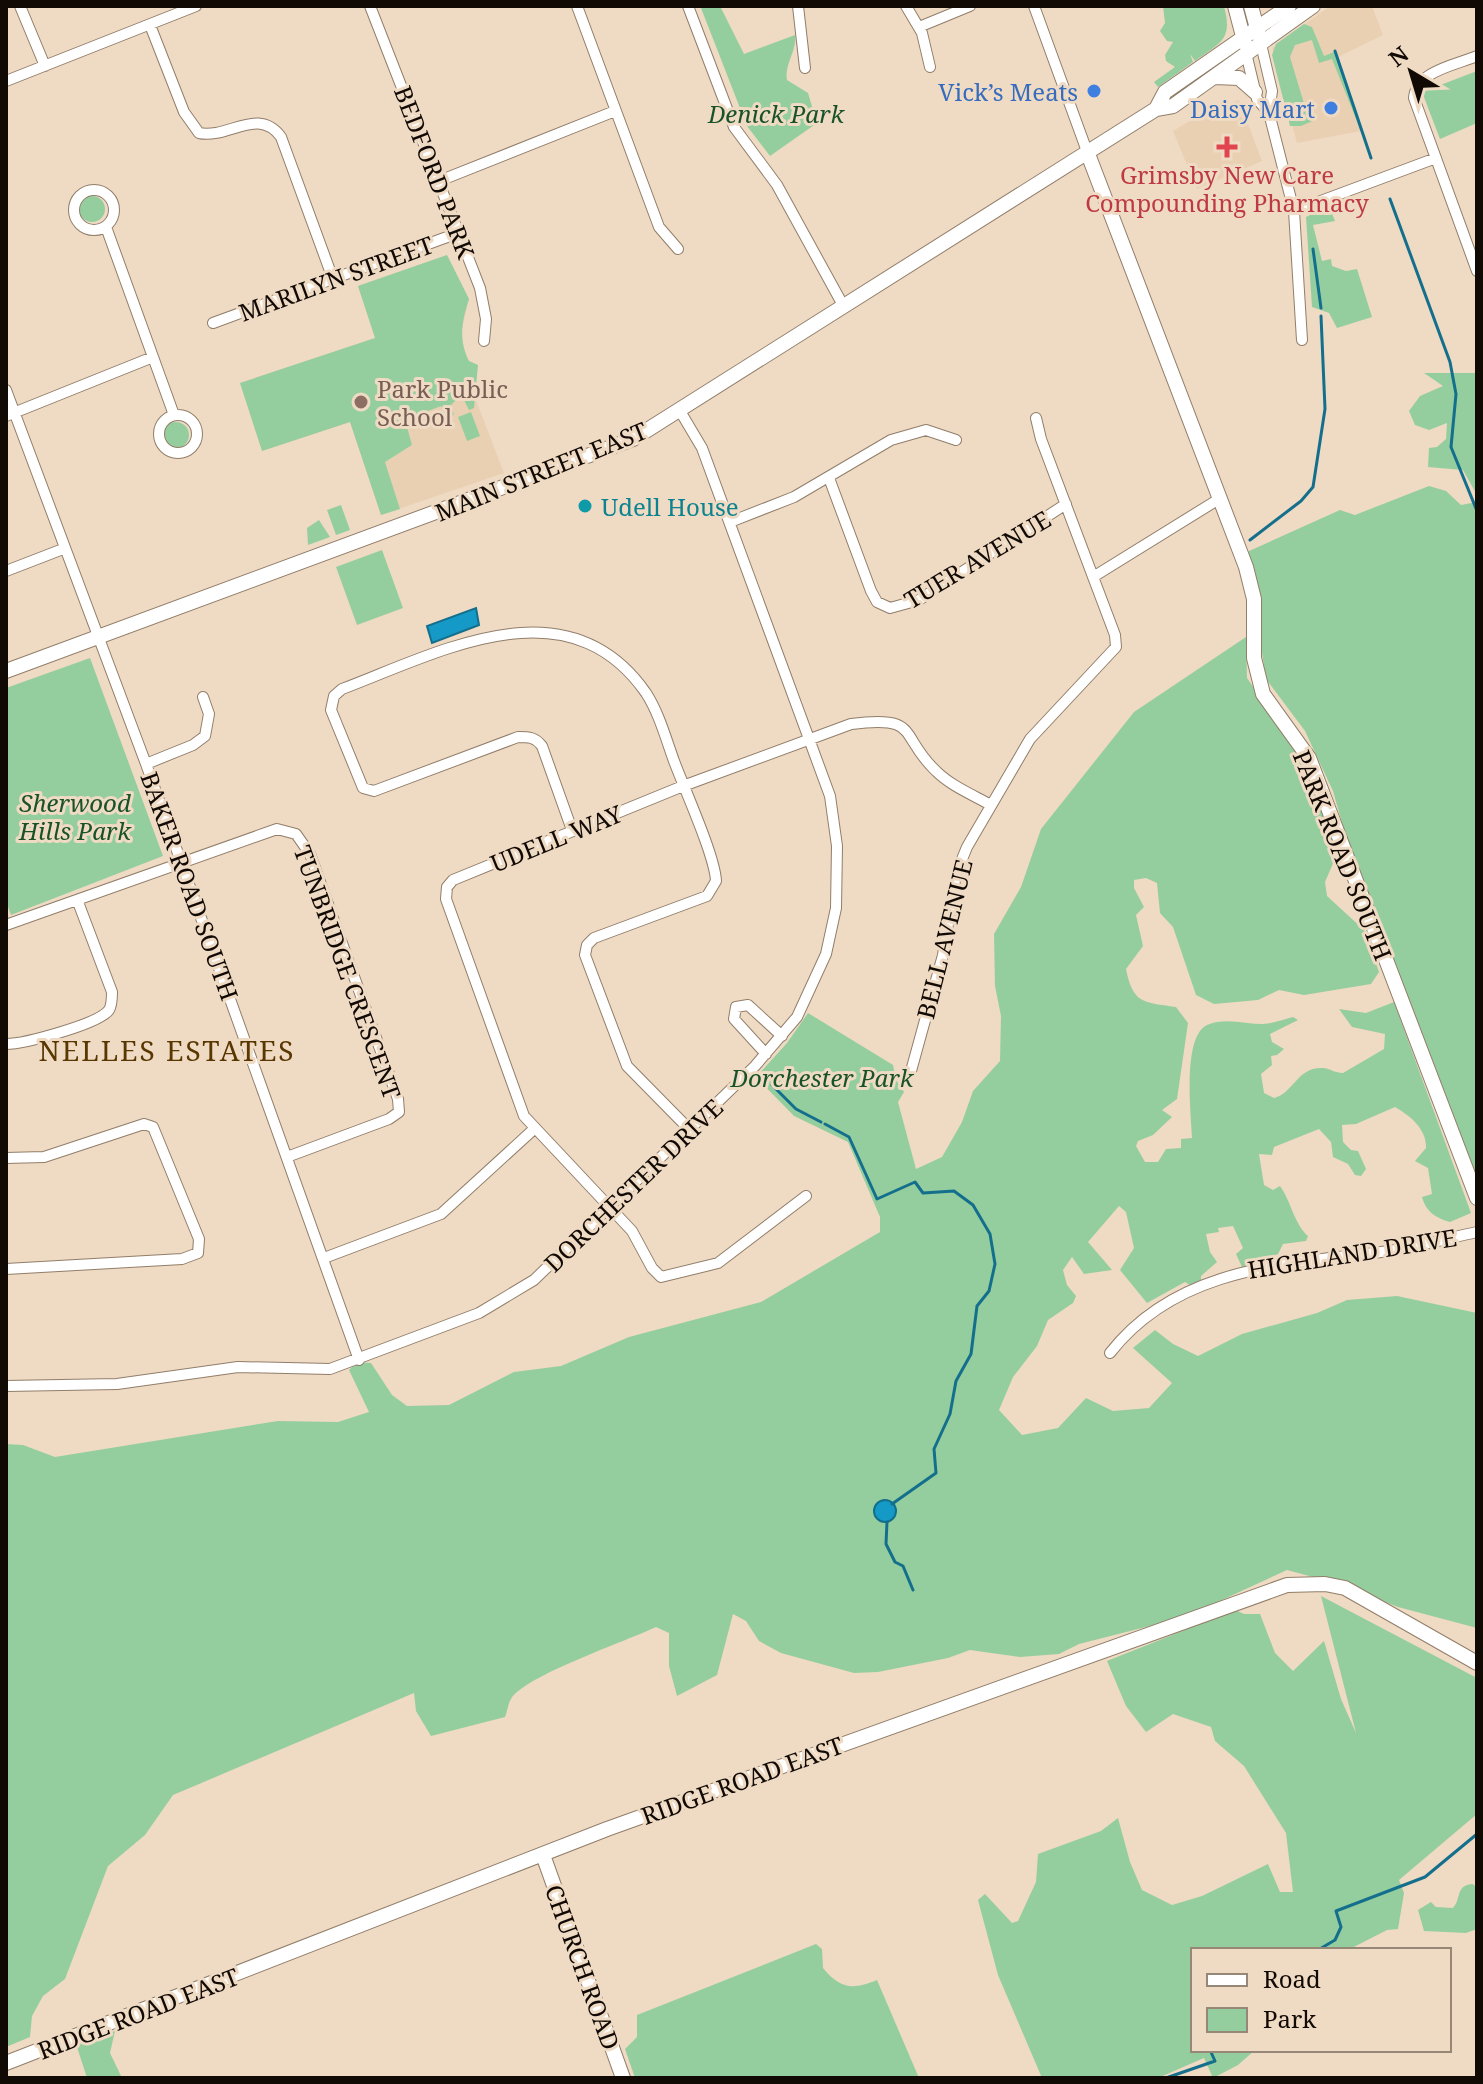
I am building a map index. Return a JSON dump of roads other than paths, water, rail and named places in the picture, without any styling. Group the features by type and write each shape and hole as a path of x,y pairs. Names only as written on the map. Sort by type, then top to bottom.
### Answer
{"main road":[{"path":"1235,6 1246,53"},
{"path":"1251,6 1261,44"},
{"path":"1265,6 1288,7"},
{"name":"MAIN STREET EAST","path":"6,671 633,439 1156,109 1173,106 1313,6"},
{"name":"MAIN STREET EAST","path":"1156,109 1165,92 1288,7"},
{"path":"1211,78 1239,78 1255,92"},
{"name":"PARK ROAD SOUTH","path":"1088,154 1246,567 1254,599 1254,658 1263,694 1309,758 1477,1198"},
{"name":"RIDGE ROAD EAST","path":"6,2063 731,1783 1095,1657 1287,1585 1325,1584 1345,1588 1477,1663"},
{"name":"CHURCH ROAD","path":"543,1855 623,2078"}],"street":[{"path":"20,6 45,66"},
{"path":"6,81 196,6"},
{"name":"BEDFORD PARK","path":"370,6 480,288 486,319 484,341"},
{"path":"577,6 659,227 678,249"},
{"path":"688,6 734,127 777,185 844,307"},
{"path":"798,6 805,68"},
{"path":"906,6 919,27 930,67"},
{"path":"919,27 970,6"},
{"path":"1034,6 1088,154"},
{"path":"150,25 184,112 199,133 211,135 258,121 269,124 281,137 333,279"},
{"path":"1261,44 1272,91 1269,113"},
{"path":"1246,53 1255,92 1269,113 1294,211 1302,340"},
{"path":"1477,56 1422,79 1415,89 1414,98 1477,271"},
{"path":"439,181 615,111"},
{"path":"1294,211 1436,158"},
{"path":"95,190 111,198 114,217 106,227 86,229 76,219 75,206 82,194 95,190"},
{"path":"106,227 174,415"},
{"name":"MARILYN STREET","path":"213,323 458,233"},
{"path":"10,414 153,357"},
{"name":"BAKER ROAD SOUTH","path":"6,390 10,414 146,764 359,1360"},
{"name":"DORCHESTER DRIVE","path":"6,1386 117,1384 238,1367 314,1371 359,1360 503,1302 534,1280 611,1208 766,1054 797,1017 817,979 836,908 837,846 830,796 811,737 702,448 680,411"},
{"path":"1036,418 1093,577 1219,499"},
{"path":"730,522 794,497 829,478 858,456 891,440 926,430 956,440"},
{"name":"TUER AVENUE","path":"829,478 871,591 877,602 890,608 919,600 1066,504"},
{"path":"6,571 63,549"},
{"name":"BELL AVENUE","path":"911,1071 943,955 956,874 991,805 1040,727 1116,647 1115,635 1093,577"},
{"path":"572,830 542,746 536,739 528,737 374,791 363,788 331,710 334,696 342,689 493,635 527,630 555,632 590,644 635,679 656,713 716,875 715,887 707,896 594,938 587,945 585,955 627,1066 689,1129"},
{"path":"146,764 193,745 205,736 209,714 203,697"},
{"name":"UDELL WAY","path":"806,1196 718,1263 661,1277 652,1268 638,1237 534,1129 516,1096 485,1013 446,899 447,887 453,880 572,830 851,724 900,724 908,729 936,771 991,805"},
{"name":"TUNBRIDGE CRESCENT","path":"182,863 277,829 296,834 315,868 398,1099 399,1112 389,1119 287,1157"},
{"path":"6,925 182,863"},
{"path":"6,1044 47,1037 104,1015 111,1006 112,992 78,902"},
{"path":"766,1054 734,1019 736,1007 748,1005 782,1036"},
{"path":"6,1158 44,1157 144,1124 153,1127 199,1239 198,1253 182,1259 6,1269"},
{"path":"324,1258 441,1214 534,1129"},
{"name":"HIGHLAND DRIVE","path":"1110,1353 1128,1329 1157,1307 1236,1273 1277,1263 1385,1251 1477,1232"}],"water":[{"path":"476,608 479,625 432,643 427,626"},
{"path":"885,1500 893,1503 896,1511 893,1519 885,1522 877,1519 874,1511 877,1503"}],"waterway":[{"path":"1335,51 1371,158"},
{"path":"1390,199 1450,362 1456,394 1451,447 1477,511"},
{"path":"1313,249 1321,308"},
{"path":"1250,540 1301,501 1313,487 1325,409 1321,316"},
{"path":"772,1085 796,1109 821,1122"},
{"path":"825,1124 849,1137 877,1199 915,1182 923,1193 954,1191 973,1205 990,1234 995,1264 989,1291 977,1306 971,1354 956,1381 950,1414 934,1449 936,1473 892,1504"},
{"path":"887,1522 886,1544 895,1562 903,1566 913,1590"},
{"path":"1321,1948 1335,1940 1341,1927 1336,1911 1425,1877 1477,1834"},
{"path":"1166,2078 1215,2061 1211,2052"}],"place":[{"name":"Vick’s Meats","path":"1094,91"},
{"name":"Daisy Mart","path":"1331,108"},
{"name":"Grimsby New Care Compounding Pharmacy","path":"1227,147"},
{"name":"Park Public School","path":"361,402"},
{"name":"Udell House","path":"585,506"}],"district":[{"name":"NELLES ESTATES","path":"167,1050"}],"park label":[{"name":"Denick Park","path":"776,113"},
{"name":"Sherwood Hills Park","path":"75,816"},
{"name":"Dorchester Park","path":"822,1077"}]}
